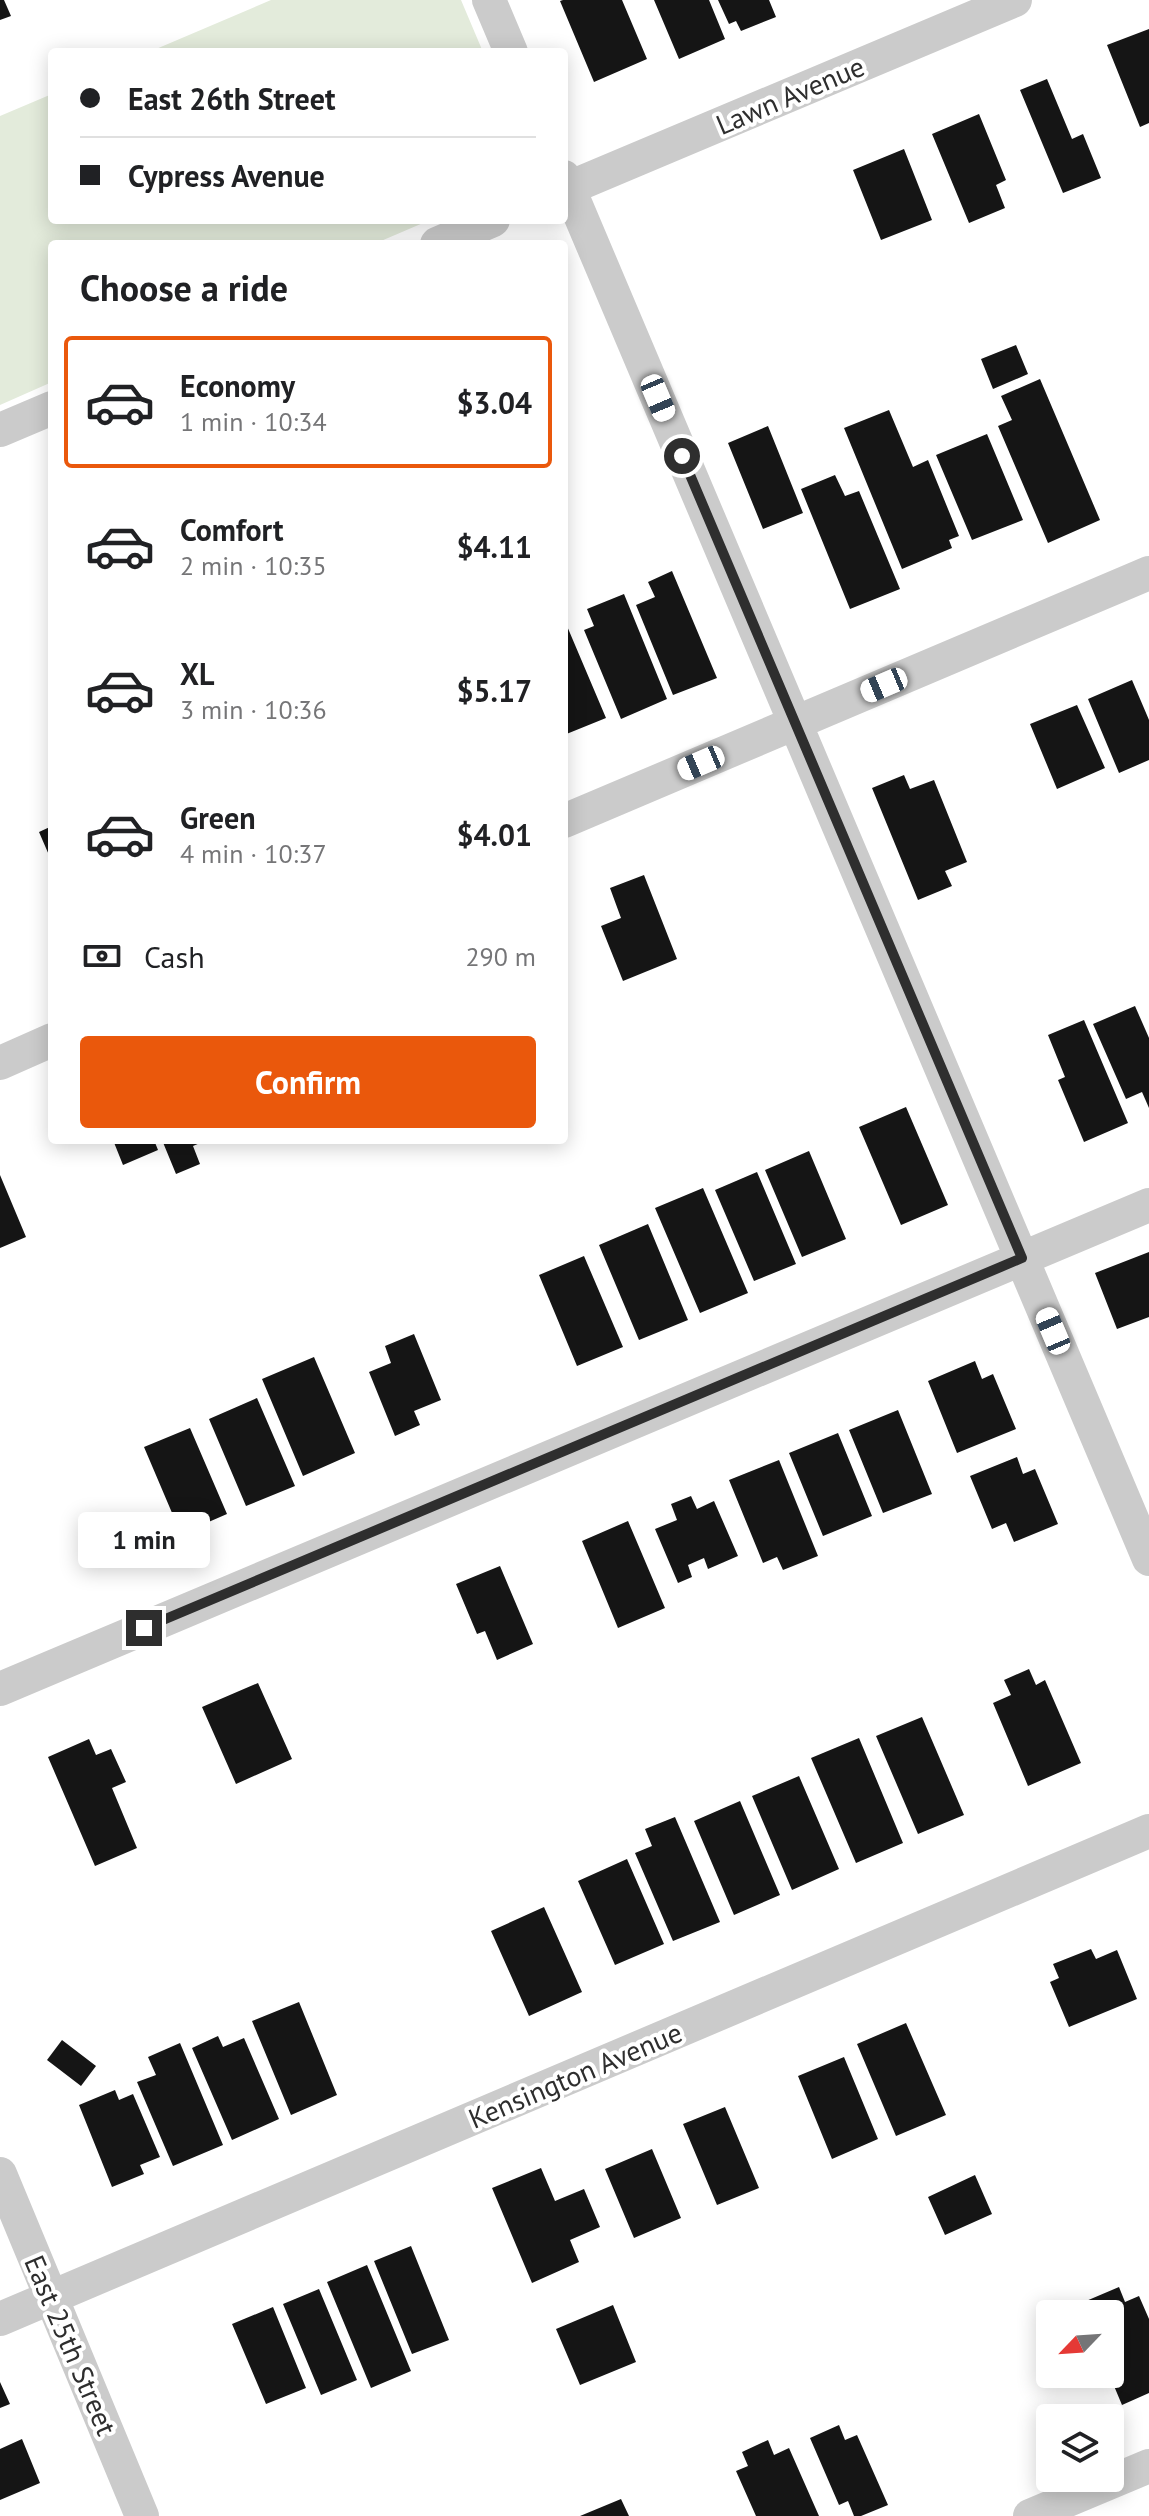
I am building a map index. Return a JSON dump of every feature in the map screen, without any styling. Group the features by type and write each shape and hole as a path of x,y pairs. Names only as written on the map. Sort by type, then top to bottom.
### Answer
{"street":[{"path":"489,0 509,48"},
{"name":"Lawn Avenue","path":"568,184 1015,0"},
{"path":"568,192 1149,1559"},
{"path":"446,240 484,224"},
{"path":"0,430 48,410"},
{"path":"568,819 1149,573"},
{"path":"0,1063 48,1042"},
{"path":"0,1689 1149,1205"},
{"name":"Kensington Avenue","path":"0,2319 1149,1831"},
{"name":"East 25th Street","path":"0,2174 142,2516"},
{"path":"1030,2516 1149,2466"}],"green space":[{"path":"271,0 461,0 481,48 158,48"},
{"path":"48,96 48,224 421,224 383,240 48,240 48,384 0,405 0,116"}],"building":[{"path":"0,0 4,0 11,16 0,20"},
{"path":"622,0 647,59 594,82 560,1"},
{"path":"654,0 709,0 725,39 679,59"},
{"path":"718,0 769,0 776,17 741,31 736,21 729,24"},
{"path":"1149,29 1149,123 1140,127 1107,45"},
{"path":"1047,79 1072,139 1083,134 1101,178 1063,193 1020,90"},
{"path":"979,114 1006,180 996,185 1005,208 969,223 932,134"},
{"path":"904,149 932,220 881,240 853,170"},
{"path":"1016,345 1028,374 993,389 981,359"},
{"path":"1040,379 1100,520 1048,543 998,426 1012,420 1001,396"},
{"path":"889,410 913,467 928,460 959,536 949,540 952,548 902,569 844,428"},
{"path":"768,426 803,513 763,529 728,443"},
{"path":"987,434 1023,520 972,540 936,455"},
{"path":"835,475 845,496 859,491 900,589 850,609 801,489"},
{"path":"672,571 717,678 673,695 636,605 655,597 648,582"},
{"path":"624,594 667,699 621,719 584,630 594,626 587,609"},
{"path":"568,628 606,718 568,733"},
{"path":"1132,680 1149,720 1149,760 1119,773 1088,699"},
{"path":"1077,705 1105,768 1057,789 1030,724"},
{"path":"904,775 910,789 934,780 967,862 945,871 952,886 918,900 872,788"},
{"path":"48,828 48,853 39,832"},
{"path":"644,875 677,959 623,981 601,926 621,918 610,888"},
{"path":"1135,1006 1149,1038 1149,1108 1142,1092 1126,1099 1093,1024"},
{"path":"1084,1020 1128,1123 1084,1142 1058,1080 1065,1077 1048,1035"},
{"path":"906,1107 948,1205 901,1225 859,1127"},
{"path":"115,1144 156,1144 158,1150 123,1165"},
{"path":"164,1144 198,1144 193,1146 200,1164 176,1174"},
{"path":"809,1151 846,1239 802,1257 765,1170"},
{"path":"757,1172 796,1264 754,1281 715,1190"},
{"path":"0,1175 26,1237 0,1248"},
{"path":"703,1188 748,1293 700,1313 655,1208"},
{"path":"648,1224 688,1320 639,1340 599,1245"},
{"path":"1149,1252 1149,1317 1117,1329 1095,1273"},
{"path":"584,1256 623,1347 577,1366 539,1275"},
{"path":"414,1334 441,1400 414,1411 420,1425 395,1436 369,1372 391,1363 385,1346"},
{"path":"314,1357 355,1453 303,1476 262,1379"},
{"path":"975,1361 982,1379 993,1374 1016,1429 957,1453 928,1381"},
{"path":"257,1398 295,1486 246,1506 209,1419"},
{"path":"898,1410 932,1494 883,1513 849,1430"},
{"path":"190,1428 227,1514 181,1534 144,1447"},
{"path":"838,1433 872,1516 823,1536 789,1453"},
{"path":"1017,1457 1023,1474 1035,1469 1058,1524 1014,1542 1006,1523 992,1529 970,1476"},
{"path":"779,1460 818,1556 783,1570 777,1557 763,1563 729,1480"},
{"path":"691,1496 697,1509 714,1501 738,1556 708,1569 704,1558 688,1565 692,1577 678,1583 655,1529 677,1520 671,1504"},
{"path":"628,1521 665,1608 618,1628 582,1541"},
{"path":"500,1566 533,1644 497,1660 485,1631 477,1634 456,1584"},
{"path":"1029,1669 1036,1685 1045,1680 1081,1763 1028,1786 993,1703 1011,1695 1004,1680"},
{"path":"258,1683 292,1759 236,1784 202,1707"},
{"path":"922,1717 964,1815 918,1834 876,1736"},
{"path":"859,1738 903,1843 856,1863 811,1758"},
{"path":"89,1739 96,1755 111,1749 126,1782 112,1788 137,1848 95,1866 48,1757"},
{"path":"799,1776 839,1869 792,1890 752,1796"},
{"path":"740,1801 780,1895 734,1915 694,1821"},
{"path":"675,1817 720,1922 673,1941 635,1853 652,1846 645,1829"},
{"path":"627,1859 664,1944 615,1965 578,1881"},
{"path":"544,1907 582,1992 529,2016 491,1931"},
{"path":"1091,1949 1096,1959 1117,1950 1137,1999 1069,2027 1050,1982 1059,1978 1053,1964"},
{"path":"299,2002 337,2095 291,2115 252,2021"},
{"path":"906,2023 946,2115 896,2136 857,2044"},
{"path":"218,2036 223,2047 244,2038 279,2119 232,2140 192,2048"},
{"path":"62,2040 96,2066 81,2086 47,2060"},
{"path":"180,2043 223,2145 173,2166 137,2082 156,2075 148,2057"},
{"path":"844,2057 878,2139 832,2159 798,2076"},
{"path":"115,2090 119,2100 133,2094 160,2157 140,2165 144,2174 112,2187 79,2105"},
{"path":"725,2107 759,2188 717,2205 683,2124"},
{"path":"652,2149 681,2218 634,2238 605,2169"},
{"path":"541,2168 555,2201 584,2189 600,2227 570,2240 579,2262 532,2283 492,2188"},
{"path":"975,2175 992,2214 945,2235 928,2197"},
{"path":"411,2246 449,2340 412,2354 374,2261"},
{"path":"367,2265 411,2371 371,2388 327,2282"},
{"path":"1119,2287 1125,2302 1139,2296 1149,2319 1149,2393 1122,2404 1115,2388 1124,2388 1124,2300 1088,2300"},
{"path":"319,2289 357,2380 321,2395 283,2304"},
{"path":"613,2305 636,2362 580,2385 556,2329"},
{"path":"273,2307 306,2388 266,2404 232,2324"},
{"path":"0,2382 10,2404 0,2408"},
{"path":"839,2425 845,2440 857,2435 888,2505 854,2516 848,2501 839,2505 810,2438"},
{"path":"22,2439 40,2483 0,2500 0,2449"},
{"path":"768,2440 774,2455 789,2448 819,2516 756,2516 736,2471 748,2466 742,2452"},
{"path":"621,2499 629,2516 580,2516"}],"route":[{"path":"144,1628 1022,1258 682,456"}]}
